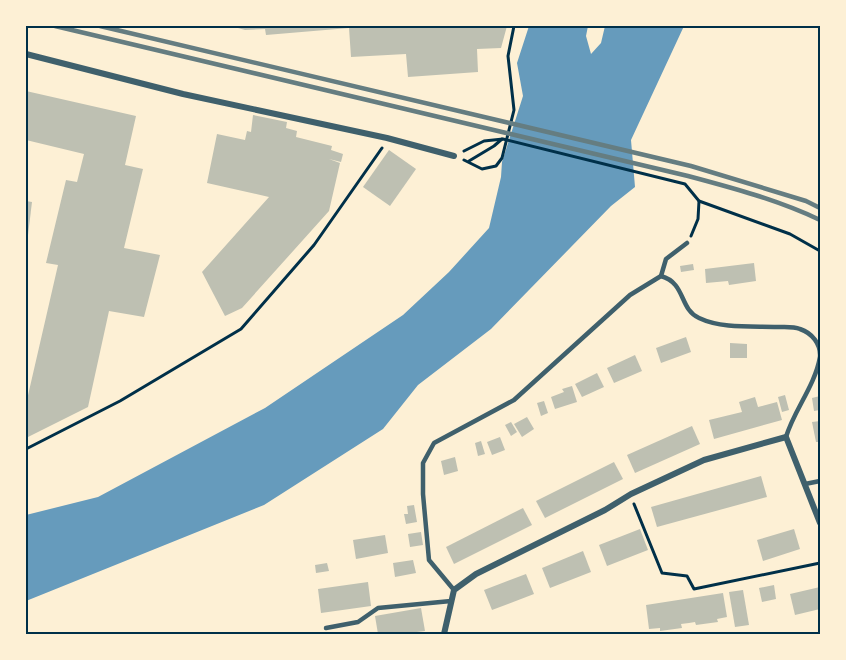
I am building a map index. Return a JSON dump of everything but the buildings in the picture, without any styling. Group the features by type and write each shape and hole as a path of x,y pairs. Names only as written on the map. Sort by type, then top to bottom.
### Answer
{"street":[{"path":"26,54 183,94 387,138 454,156"},
{"path":"444,634 454,590 484,569 605,510 631,494 704,460 786,437 820,522"}],"lane":[{"path":"454,590 429,560 423,494 423,463 434,443 514,400 630,295 661,276 666,259 687,243"},
{"path":"661,276 674,282 689,310 699,318 730,325 800,329 816,341 820,355 817,366 805,398 790,423 786,437"},
{"path":"805,484 820,481"},
{"path":"326,628 358,622 378,608 451,601"}],"path":[{"path":"504,139 469,161 482,169 496,166 502,158 514,110 508,56 514,26"},
{"path":"26,449 120,401 241,329 314,245 387,138"},
{"path":"454,156 484,141 504,139 685,184 699,201 790,234 820,251"},
{"path":"687,243 696,226 699,201"},
{"path":"638,518 662,573 687,576 694,590 820,562"}],"water":[{"path":"529,26 588,26 586,36 591,54 601,43 605,26 684,26 631,140 635,187 611,206 491,329 418,385 383,429 264,505 26,601 26,515 98,497 265,408 403,315 449,272 489,228 501,177 502,162 523,96 517,63"}],"railway":[{"path":"55,26 688,176 772,200 820,220"},
{"path":"100,26 691,166 806,201 820,208"}]}
